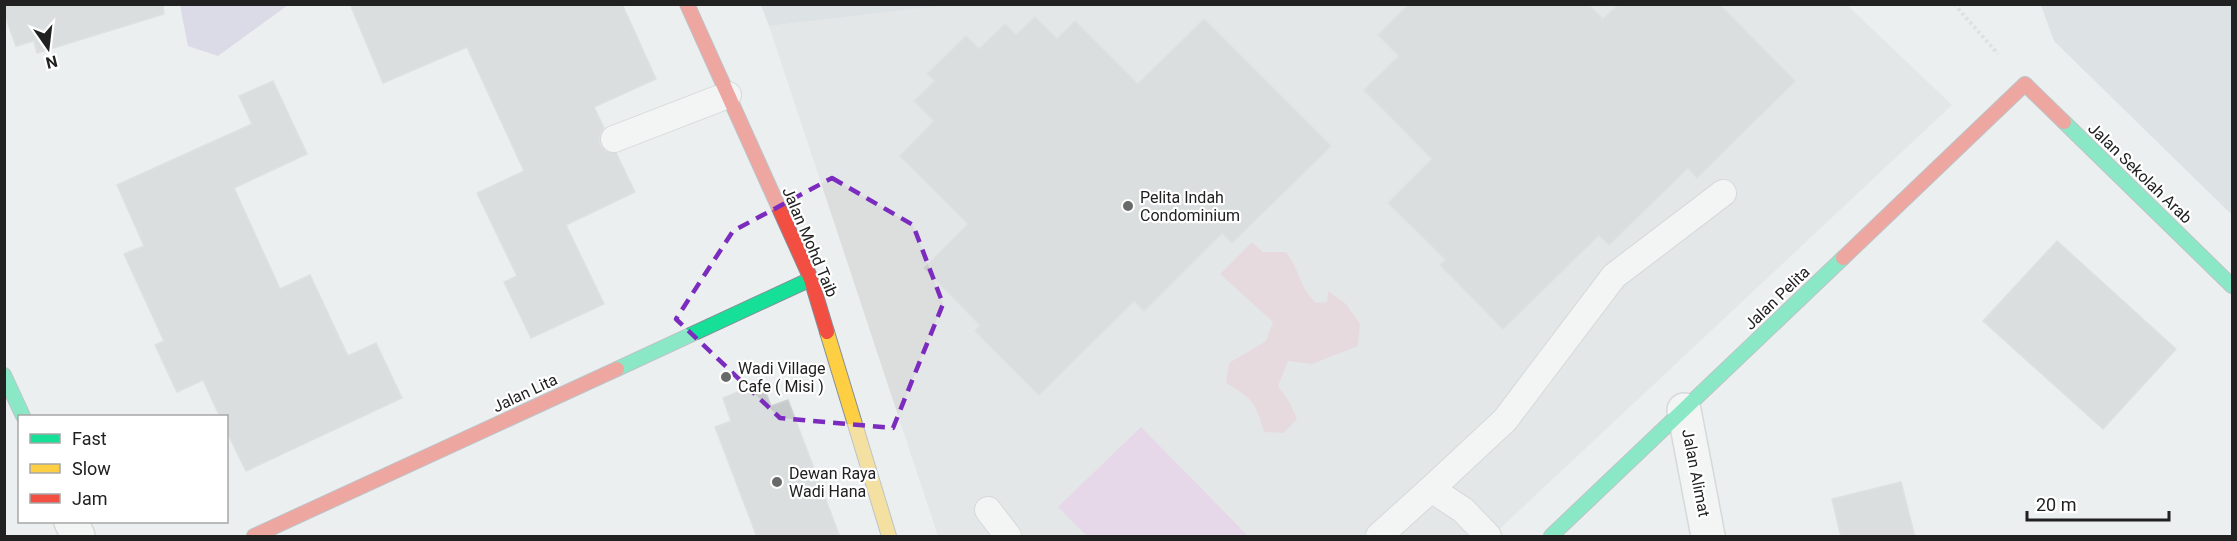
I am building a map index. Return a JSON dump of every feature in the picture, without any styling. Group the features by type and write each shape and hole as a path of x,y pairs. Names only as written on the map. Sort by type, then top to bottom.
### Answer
{"street":[{"name":"Jalan Mohd Taib","path":"687,4 811,279 889,537"},
{"name":"Jalan Sekolah Arab","path":"2025,84 2232,286"},
{"name":"Jalan Pelita","path":"1551,537 2025,84"},
{"name":"Jalan Lita","path":"254,537 811,279"},
{"path":"4,375 22,415"},
{"name":"Jalan Alimat","path":"1684,410 1708,537"},
{"path":"71,523 78,537"}],"lane":[{"path":"614,139 728,95"},
{"path":"1379,537 1505,420 1614,276 1723,193"},
{"path":"1431,489 1463,510 1488,537"},
{"path":"988,510 1008,537"}],"path":[{"path":"1954,4 2025,84"}],"highlighted area":[{"path":"832,178 913,225 943,304 893,428 780,418 676,319 733,231"}],"shaded area":[{"path":"180,4 288,5 218,56 188,46"},
{"path":"761,4 946,5 769,26"},
{"name":"Pelita Indah Condominium","path":"946,4 1847,5 1952,105 1492,536 938,536 769,26"},
{"path":"2041,5 2232,5 2232,215 2054,41"},
{"path":"1252,242 1263,252 1286,252 1306,290 1316,303 1327,302 1328,291 1346,304 1360,324 1358,346 1312,364 1288,361 1278,386 1290,403 1297,419 1284,433 1264,432 1252,402 1226,383 1229,363 1266,341 1273,322 1220,274"},
{"path":"1141,427 1248,536 1087,536 1058,507"}],"building":[{"path":"4,4 163,4 164,14 37,53 34,41 16,46 4,13"},
{"path":"350,4 622,4 656,79 594,107 604,128 599,136 600,145 605,151 616,153 635,192 566,225 604,304 531,338 504,282 517,276 477,193 524,171 467,47 383,83"},
{"path":"1409,4 1588,4 1603,19 1619,4 1719,4 1795,81 1697,178 1688,168 1609,245 1599,235 1503,329 1440,265 1446,260 1388,203 1432,159 1364,90 1399,56 1378,35"},
{"name":"Pelita Indah Condominium","path":"1035,17 1057,39 1075,21 1138,84 1204,19 1331,146 1232,243 1222,233 1144,311 1134,301 1039,395 975,331 980,325 924,268 968,224 900,156 934,121 914,101 935,81 927,74 966,36 979,49 1005,24 1016,35"},
{"path":"273,81 307,154 234,188 280,289 310,275 348,356 376,343 402,398 246,471 228,434 228,415 219,415 203,380 177,392 155,345 164,341 124,254 144,246 117,185 252,124 239,96"},
{"path":"2057,241 2176,349 2103,429 1983,321"},
{"name":"Dewan Raya Wadi Hana","path":"762,382 771,406 788,400 840,537 757,537 715,427 731,421 723,398"},
{"path":"1901,482 1915,537 1841,537 1832,499"}],"traffic: fast":[{"path":"2064,122 2232,286"},
{"path":"1551,536 1843,258"},
{"path":"617,369 811,279"},
{"path":"4,375 23,415"}],"traffic: slow":[{"path":"827,332 889,536"}],"traffic: jam":[{"path":"687,4 811,279 827,332"},
{"path":"1843,258 2025,84 2064,122"},
{"path":"254,536 617,369"}],"place":[{"name":"Pelita Indah Condominium","path":"1128,206"},
{"name":"Wadi Village Cafe ( Misi )","path":"726,377"},
{"name":"Dewan Raya Wadi Hana","path":"777,482"}]}
